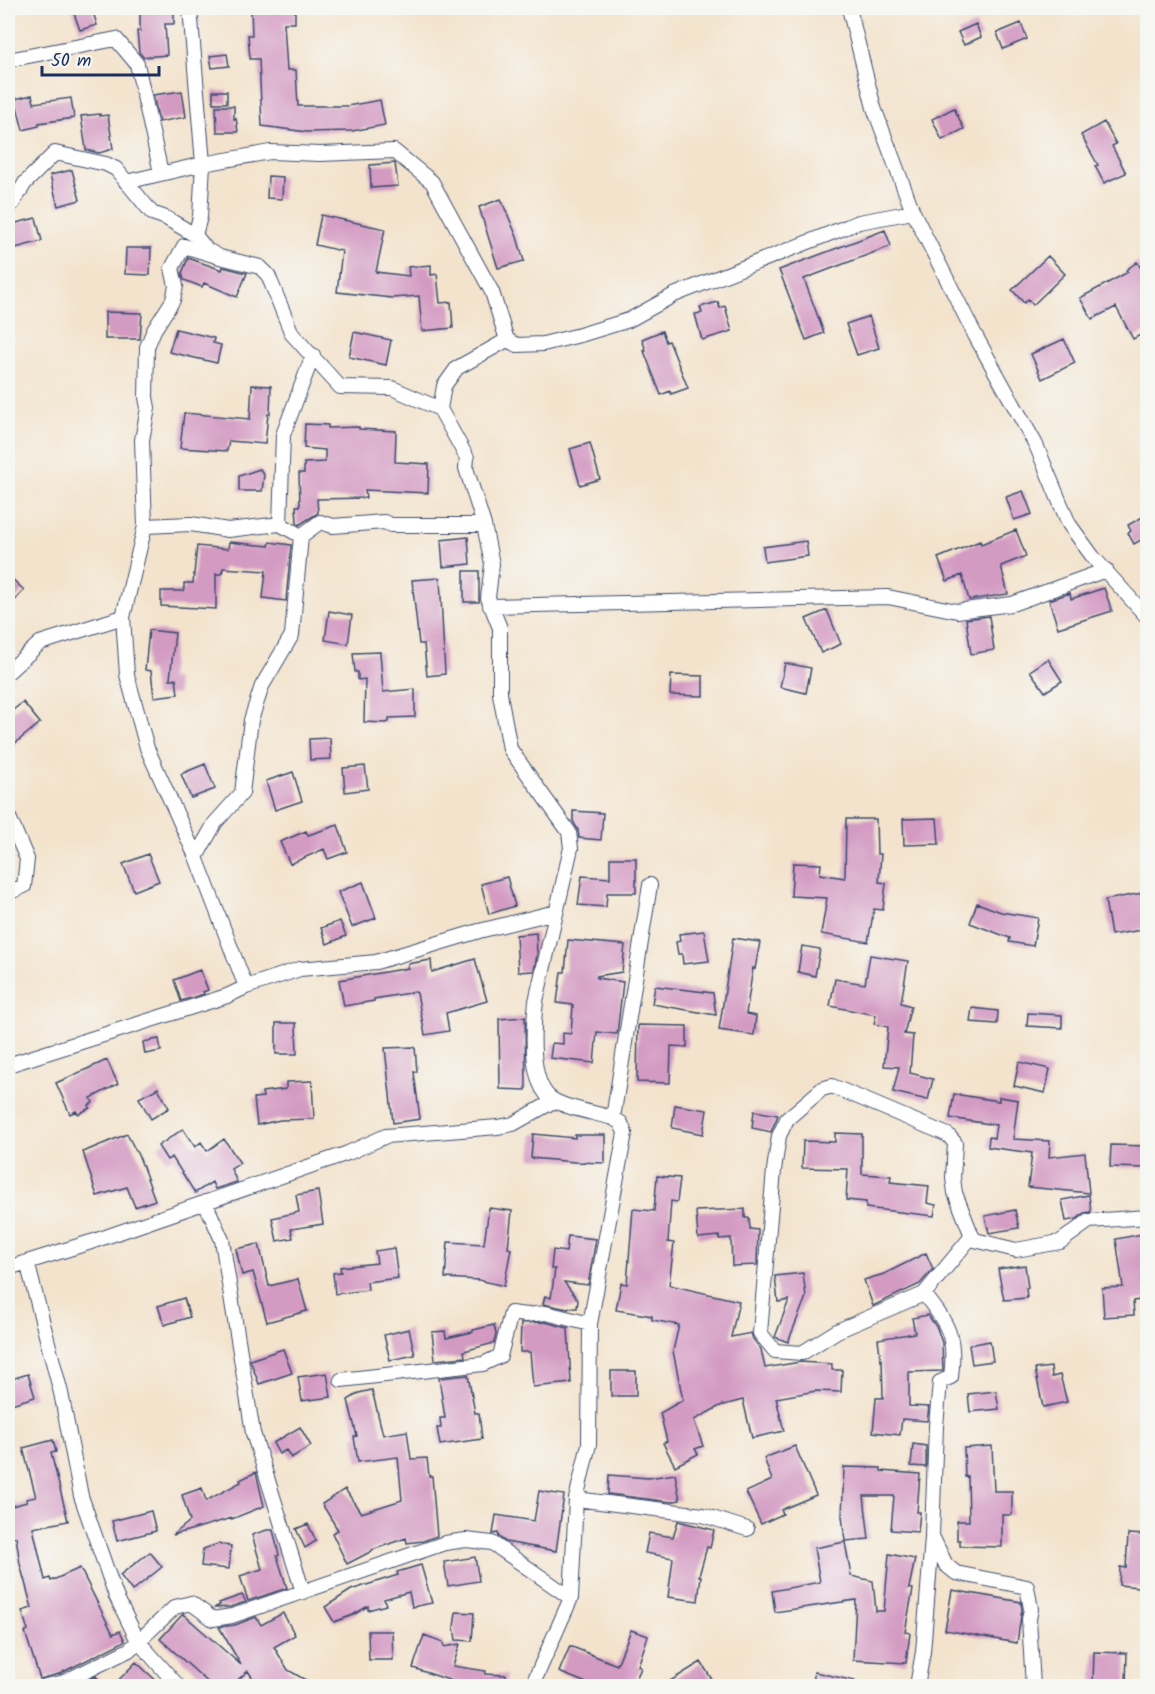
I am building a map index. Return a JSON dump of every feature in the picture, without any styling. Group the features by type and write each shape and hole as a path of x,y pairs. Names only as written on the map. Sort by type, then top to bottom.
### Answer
{"street":[{"path":"190,8 202,164 200,217 195,235"},
{"path":"849,8 874,108 913,212 975,335 1036,445 1070,524 1093,557 1148,618"},
{"path":"8,60 116,39 137,64 161,173"},
{"path":"126,182 202,164 270,152 320,154 394,152 432,183 492,292 507,340 517,345 543,344 580,336 628,320 674,294 859,222 913,212"},
{"path":"8,204 13,203 25,183 55,153 106,164 116,169 152,213 166,218 195,235 207,250 220,257"},
{"path":"246,987 196,857 147,748 127,675 123,617 145,526 142,440 148,408 147,347 154,330 173,300 176,286 172,268 184,246 260,267 268,275 292,334 313,355 333,382 340,387 392,388 440,409 467,458 466,468 484,525 492,564 488,598 500,628 500,694 510,749 569,832 571,848 533,1021 537,1077 543,1091 554,1101 613,1118 621,1123 625,1133 590,1324 589,1444 576,1499 571,1598 532,1686"},
{"path":"440,409 444,386 457,368 507,340"},
{"path":"280,524 283,435 313,355"},
{"path":"196,857 216,823 242,793 251,720 262,686 291,635 301,536 320,522 333,526 384,522 391,525 484,525"},
{"path":"145,526 191,524 228,530 280,524 301,536"},
{"path":"490,606 888,597 957,611 1012,604 1106,570"},
{"path":"8,672 40,643 123,617"},
{"path":"8,815 27,859 24,886 8,893"},
{"path":"613,1118 650,885"},
{"path":"8,1065 227,996 246,987 300,969 376,962 479,931 556,912"},
{"path":"972,1236 924,1294 837,1331 802,1353 775,1351 760,1333 779,1136 787,1119 822,1089 832,1086 948,1135 956,1143 953,1178 955,1193 975,1240 1016,1250 1060,1242 1089,1221 1148,1216"},
{"path":"8,1268 348,1153 386,1136 513,1124 554,1101"},
{"path":"205,1202 222,1240 254,1433 303,1592"},
{"path":"27,1262 61,1393 81,1496 116,1596 138,1641 177,1686"},
{"path":"917,1686 923,1652 932,1536 940,1382 951,1377 953,1358 953,1344 945,1319 924,1294"},
{"path":"341,1380 483,1364 501,1356 511,1313 526,1315 546,1313 590,1324"},
{"path":"576,1499 703,1515 747,1529"},
{"path":"932,1536 946,1565 956,1573 1027,1587 1033,1686"},
{"path":"46,1686 62,1683 129,1650 175,1607 191,1603 213,1619 232,1616 445,1543 466,1540 492,1543 571,1598"}],"building":[{"path":"72,8 92,8 97,25 80,30"},
{"path":"140,8 174,8 174,24 165,24 167,55 143,57 139,52 137,31 140,31"},
{"path":"251,8 295,8 295,23 284,23 287,70 296,70 298,106 347,106 380,100 385,125 352,131 307,132 262,126 259,59 250,59 248,35 252,35"},
{"path":"1021,23 1027,39 1003,49 997,33"},
{"path":"976,24 981,37 964,45 958,32"},
{"path":"227,54 229,66 212,68 210,56"},
{"path":"182,91 186,117 159,122 153,95"},
{"path":"213,91 227,91 227,103 213,103"},
{"path":"32,95 34,103 71,98 74,118 39,123 39,126 23,130 15,99"},
{"path":"216,106 234,106 234,119 236,118 238,132 217,132"},
{"path":"954,108 964,129 942,140 932,119"},
{"path":"100,114 100,116 108,115 113,149 99,153 86,150 81,116"},
{"path":"1104,122 1116,144 1112,146 1126,173 1104,183 1095,166 1098,165 1081,135"},
{"path":"395,163 398,186 371,188 370,165"},
{"path":"72,170 80,200 58,206 50,175"},
{"path":"268,176 283,177 282,199 267,198"},
{"path":"501,199 524,261 498,268 479,207"},
{"path":"321,215 385,229 376,272 409,276 408,267 431,265 431,275 437,274 440,303 451,302 453,328 422,331 419,296 392,298 337,292 342,251 315,245"},
{"path":"36,218 42,241 8,250 8,225"},
{"path":"885,230 891,246 804,279 824,333 806,340 779,270"},
{"path":"126,248 151,248 150,275 125,274"},
{"path":"1048,256 1065,274 1033,305 1028,299 1024,303 1012,290"},
{"path":"188,258 222,270 223,267 247,273 237,297 204,283 202,287 184,280 182,273"},
{"path":"1137,262 1148,278 1148,331 1133,339 1116,307 1092,319 1080,298 1128,272 1126,270"},
{"path":"718,302 720,308 725,306 732,331 702,340 695,314 702,313 700,307"},
{"path":"105,312 142,313 140,339 105,339"},
{"path":"869,316 879,348 857,355 846,324"},
{"path":"176,329 214,338 213,343 221,345 217,363 169,352"},
{"path":"662,331 666,342 669,341 688,388 661,395 644,351 646,351 642,339"},
{"path":"354,332 391,340 386,365 349,357"},
{"path":"1064,339 1075,363 1042,379 1031,354"},
{"path":"252,385 271,386 270,414 268,414 265,444 229,441 227,451 180,448 184,413 250,419"},
{"path":"305,424 328,425 328,428 359,427 359,429 396,431 395,462 429,464 428,493 365,490 366,498 317,499 318,513 299,525 296,506 300,506 299,473 304,473 304,463 325,462 325,450 304,448"},
{"path":"590,443 600,479 580,485 570,449"},
{"path":"260,469 264,475 262,491 239,491 239,476"},
{"path":"1023,491 1032,514 1014,520 1006,497"},
{"path":"1148,514 1148,536 1134,544 1128,533 1131,531 1128,525"},
{"path":"1016,530 1026,556 1001,566 1008,594 969,600 962,575 947,581 938,558 980,541 981,544"},
{"path":"468,537 470,564 443,567 441,540"},
{"path":"806,541 808,556 765,562 763,547"},
{"path":"229,542 269,546 270,542 291,545 286,601 263,598 266,571 223,568 222,574 216,574 216,609 161,606 161,591 184,591 184,583 193,583 197,546 228,549"},
{"path":"464,571 479,571 479,602 464,602"},
{"path":"8,575 24,590 8,608"},
{"path":"440,578 445,674 427,676 424,644 419,644 412,580"},
{"path":"1104,588 1112,611 1058,628 1049,600 1070,593 1071,599"},
{"path":"827,610 841,644 821,653 806,619"},
{"path":"329,611 352,615 348,644 325,640"},
{"path":"989,616 994,650 971,654 966,619"},
{"path":"149,630 175,633 170,679 176,679 178,694 154,697 151,671 145,670"},
{"path":"380,652 383,692 415,689 415,717 389,718 389,722 386,723 364,722 365,679 358,680 353,653"},
{"path":"1048,659 1062,681 1045,692 1030,671"},
{"path":"785,663 811,668 806,693 780,687"},
{"path":"671,675 703,676 703,696 670,695"},
{"path":"23,702 40,723 8,749 8,714"},
{"path":"330,738 331,759 310,760 309,739"},
{"path":"205,764 215,789 191,798 181,774"},
{"path":"365,766 368,789 345,792 343,768"},
{"path":"293,772 302,801 275,810 266,781"},
{"path":"573,811 603,813 601,840 579,838 573,821"},
{"path":"937,818 939,844 904,845 903,819"},
{"path":"846,819 876,819 877,854 881,854 879,882 886,883 883,910 874,909 868,942 821,934 827,898 791,896 793,863 821,864 820,874 845,878"},
{"path":"338,825 347,852 328,859 324,849 290,864 280,842 306,831 308,835"},
{"path":"148,854 159,881 134,891 123,864"},
{"path":"610,858 636,858 636,893 607,893 606,907 578,905 582,876 610,878"},
{"path":"507,877 515,906 489,914 481,884"},
{"path":"363,882 376,918 352,927 338,892"},
{"path":"1148,892 1148,929 1111,935 1105,900"},
{"path":"977,903 1001,912 1038,918 1033,946 1009,942 1010,938 970,923"},
{"path":"340,921 346,936 327,944 321,928"},
{"path":"704,931 709,961 683,964 682,954 678,954 676,942 680,941 679,934"},
{"path":"536,933 537,955 534,971 518,972 516,935"},
{"path":"733,938 760,942 755,969 753,968 746,1014 756,1016 754,1035 719,1030"},
{"path":"568,940 625,945 622,972 597,976 597,978 623,982 617,1034 597,1032 594,1063 550,1058 552,1043 563,1044 563,1033 571,1034 573,1005 557,1003 561,972 565,972"},
{"path":"802,946 820,949 815,976 798,972"},
{"path":"870,955 908,961 901,1003 911,1006 904,1034 913,1035 910,1073 933,1079 928,1100 893,1092 899,1067 884,1066 888,1027 874,1024 876,1015 830,1006 835,979 865,984"},
{"path":"475,959 487,1001 446,1013 449,1031 425,1035 415,992 344,1006 339,980 408,968 408,964 431,960 432,972"},
{"path":"200,970 208,990 203,992 204,994 181,1001 174,980"},
{"path":"655,986 713,993 716,1015 652,1004"},
{"path":"972,1008 998,1011 997,1024 970,1022"},
{"path":"1028,1013 1062,1015 1062,1028 1027,1026"},
{"path":"525,1017 526,1090 500,1089 499,1019"},
{"path":"276,1023 296,1023 297,1054 276,1054"},
{"path":"638,1025 687,1026 687,1047 671,1046 670,1083 637,1082"},
{"path":"159,1039 161,1051 145,1054 143,1042"},
{"path":"415,1047 417,1072 414,1072 420,1119 393,1123 385,1048"},
{"path":"107,1060 118,1084 91,1098 93,1103 89,1105 90,1108 78,1114 76,1111 70,1114 56,1083"},
{"path":"1019,1062 1050,1069 1045,1093 1014,1086"},
{"path":"312,1081 314,1119 280,1120 257,1125 254,1098 263,1097 262,1092 286,1089 286,1082"},
{"path":"158,1088 169,1108 151,1119 139,1098"},
{"path":"954,1094 999,1101 999,1097 1018,1100 1013,1139 1050,1141 1049,1157 1085,1153 1089,1193 1028,1187 1032,1153 988,1147 989,1137 994,1138 996,1125 950,1118"},
{"path":"675,1105 707,1110 703,1134 672,1128"},
{"path":"754,1111 778,1115 771,1132 752,1128"},
{"path":"183,1129 195,1147 201,1142 207,1151 224,1139 240,1163 231,1169 237,1182 215,1189 212,1182 195,1193 172,1157 167,1160 158,1146"},
{"path":"835,1133 862,1134 862,1174 891,1176 890,1182 929,1186 927,1203 936,1205 934,1216 866,1208 866,1202 846,1200 848,1169 802,1168 803,1141 835,1142"},
{"path":"127,1134 140,1159 155,1200 135,1207 127,1187 97,1196 83,1152"},
{"path":"533,1134 575,1138 575,1135 605,1135 605,1163 531,1158"},
{"path":"1111,1145 1148,1146 1148,1168 1110,1167"},
{"path":"657,1176 680,1178 677,1202 671,1201 668,1242 674,1243 669,1285 739,1301 731,1337 751,1333 761,1349 765,1368 800,1362 832,1364 832,1370 842,1370 841,1392 816,1391 776,1398 784,1431 752,1438 743,1400 720,1406 694,1420 703,1446 695,1449 698,1454 675,1466 663,1443 667,1441 660,1413 683,1400 673,1351 679,1325 652,1320 652,1316 616,1310 621,1283 627,1284 633,1209 654,1211"},
{"path":"318,1191 323,1224 291,1229 293,1238 277,1241 272,1218 299,1212 296,1195"},
{"path":"1089,1195 1091,1212 1084,1213 1077,1219 1066,1221 1062,1200"},
{"path":"489,1208 512,1211 508,1248 511,1249 504,1286 479,1280 445,1278 448,1242 484,1244"},
{"path":"745,1209 745,1218 749,1218 750,1229 758,1230 757,1265 732,1266 731,1238 719,1239 719,1236 698,1238 696,1211"},
{"path":"1015,1210 1019,1228 989,1233 985,1216"},
{"path":"1148,1233 1148,1299 1133,1301 1134,1315 1104,1317 1102,1288 1123,1287 1116,1239"},
{"path":"568,1236 596,1239 588,1285 564,1282 578,1300 577,1308 568,1309 543,1304 545,1296 551,1298 555,1269 551,1269 553,1250 566,1252"},
{"path":"259,1244 269,1286 298,1279 307,1311 267,1322 253,1272 242,1275 236,1249"},
{"path":"394,1248 398,1278 367,1282 368,1290 335,1294 333,1273 341,1272 340,1267 377,1263 375,1251"},
{"path":"926,1253 933,1269 920,1284 873,1306 864,1280 884,1274"},
{"path":"1025,1265 1027,1298 1004,1300 998,1269"},
{"path":"803,1273 806,1297 788,1342 775,1337 789,1300 778,1302 775,1276"},
{"path":"184,1298 190,1317 164,1325 158,1306"},
{"path":"928,1315 937,1328 942,1343 943,1371 909,1372 909,1406 929,1407 927,1421 902,1419 900,1435 873,1432 876,1398 883,1398 882,1360 878,1339 915,1333 912,1318"},
{"path":"545,1322 568,1328 571,1383 533,1387 530,1352 520,1352 521,1323"},
{"path":"494,1325 496,1334 494,1343 464,1351 465,1357 435,1360 432,1332 445,1331 446,1338"},
{"path":"409,1329 415,1355 390,1360 384,1335"},
{"path":"990,1341 993,1361 972,1364 969,1345"},
{"path":"283,1349 292,1373 259,1384 250,1360"},
{"path":"1051,1367 1052,1377 1060,1375 1067,1402 1043,1407 1035,1369"},
{"path":"611,1371 636,1371 636,1396 611,1396"},
{"path":"327,1373 331,1397 302,1401 298,1377"},
{"path":"28,1374 35,1397 8,1405 8,1380"},
{"path":"468,1375 475,1413 479,1413 482,1439 440,1445 437,1428 441,1428 440,1418 445,1418 439,1378"},
{"path":"372,1390 383,1435 407,1431 411,1459 427,1458 429,1476 432,1476 437,1536 407,1543 406,1538 372,1550 347,1564 332,1533 338,1530 322,1504 345,1489 361,1513 402,1500 398,1457 358,1462 354,1437 357,1436 348,1400 359,1393"},
{"path":"996,1391 999,1409 970,1412 968,1394"},
{"path":"300,1427 311,1446 291,1458 286,1450 279,1454 273,1443"},
{"path":"53,1440 56,1452 51,1453 68,1521 33,1528 45,1580 50,1578 51,1581 80,1568 113,1634 120,1631 125,1641 59,1674 40,1679 25,1632 28,1631 22,1611 32,1608 20,1564 16,1537 8,1539 8,1507 36,1497 23,1448"},
{"path":"913,1444 926,1446 926,1467 911,1466"},
{"path":"795,1446 816,1495 781,1510 783,1514 761,1524 746,1492 772,1480 764,1458"},
{"path":"992,1446 994,1491 1012,1491 1012,1515 1002,1515 1002,1547 960,1546 960,1540 957,1540 957,1521 969,1521 968,1476 965,1477 964,1448"},
{"path":"844,1467 881,1468 881,1471 920,1474 918,1532 891,1530 894,1496 864,1496 869,1539 845,1541 842,1516"},
{"path":"256,1472 264,1506 232,1519 173,1535 190,1521 182,1495 202,1488 206,1501"},
{"path":"675,1474 680,1500 671,1502 608,1494 609,1475 648,1478"},
{"path":"539,1491 564,1495 556,1551 506,1542 499,1537 498,1533 493,1534 496,1515 534,1521"},
{"path":"151,1511 156,1531 117,1541 112,1521"},
{"path":"678,1521 714,1530 699,1576 701,1576 698,1601 668,1597 673,1558 645,1553 649,1533 673,1537"},
{"path":"308,1524 316,1541 305,1548 296,1529"},
{"path":"273,1530 279,1555 277,1556 287,1588 248,1601 240,1576 262,1569 252,1535"},
{"path":"1128,1534 1148,1535 1148,1588 1119,1585 1120,1567 1126,1568"},
{"path":"845,1542 851,1576 873,1581 876,1611 884,1611 889,1554 915,1559 909,1588 913,1589 905,1632 910,1633 906,1663 853,1660 856,1600 775,1612 772,1591 820,1582 814,1548"},
{"path":"218,1544 231,1546 229,1569 201,1566 203,1549"},
{"path":"150,1552 162,1567 132,1591 120,1575"},
{"path":"475,1557 479,1581 448,1586 444,1562"},
{"path":"421,1565 432,1603 412,1607 409,1592 384,1599 386,1605 368,1610 368,1606 334,1622 325,1607 351,1590"},
{"path":"952,1590 1021,1602 1017,1643 945,1630"},
{"path":"242,1595 246,1602 230,1607 214,1608 220,1605 219,1603"},
{"path":"456,1612 474,1613 472,1641 456,1640 454,1627"},
{"path":"283,1613 295,1635 274,1647 288,1670 316,1686 258,1686 248,1671 231,1686 212,1686 160,1639 183,1614 241,1665 219,1627 235,1625 256,1617 261,1625"},
{"path":"631,1630 648,1636 638,1666 641,1668 633,1686 594,1686 559,1672 570,1646 617,1665"},
{"path":"368,1631 392,1631 393,1660 369,1660"},
{"path":"424,1635 443,1642 444,1647 460,1644 453,1666 486,1671 485,1674 506,1675 505,1686 461,1686 461,1684 413,1668"},
{"path":"1094,1652 1127,1653 1126,1683 1093,1682"},
{"path":"136,1662 162,1686 113,1686"},
{"path":"701,1662 716,1686 662,1686"},
{"path":"815,1672 855,1681 855,1686 812,1686"},
{"path":"96,1676 103,1686 75,1686"}]}
